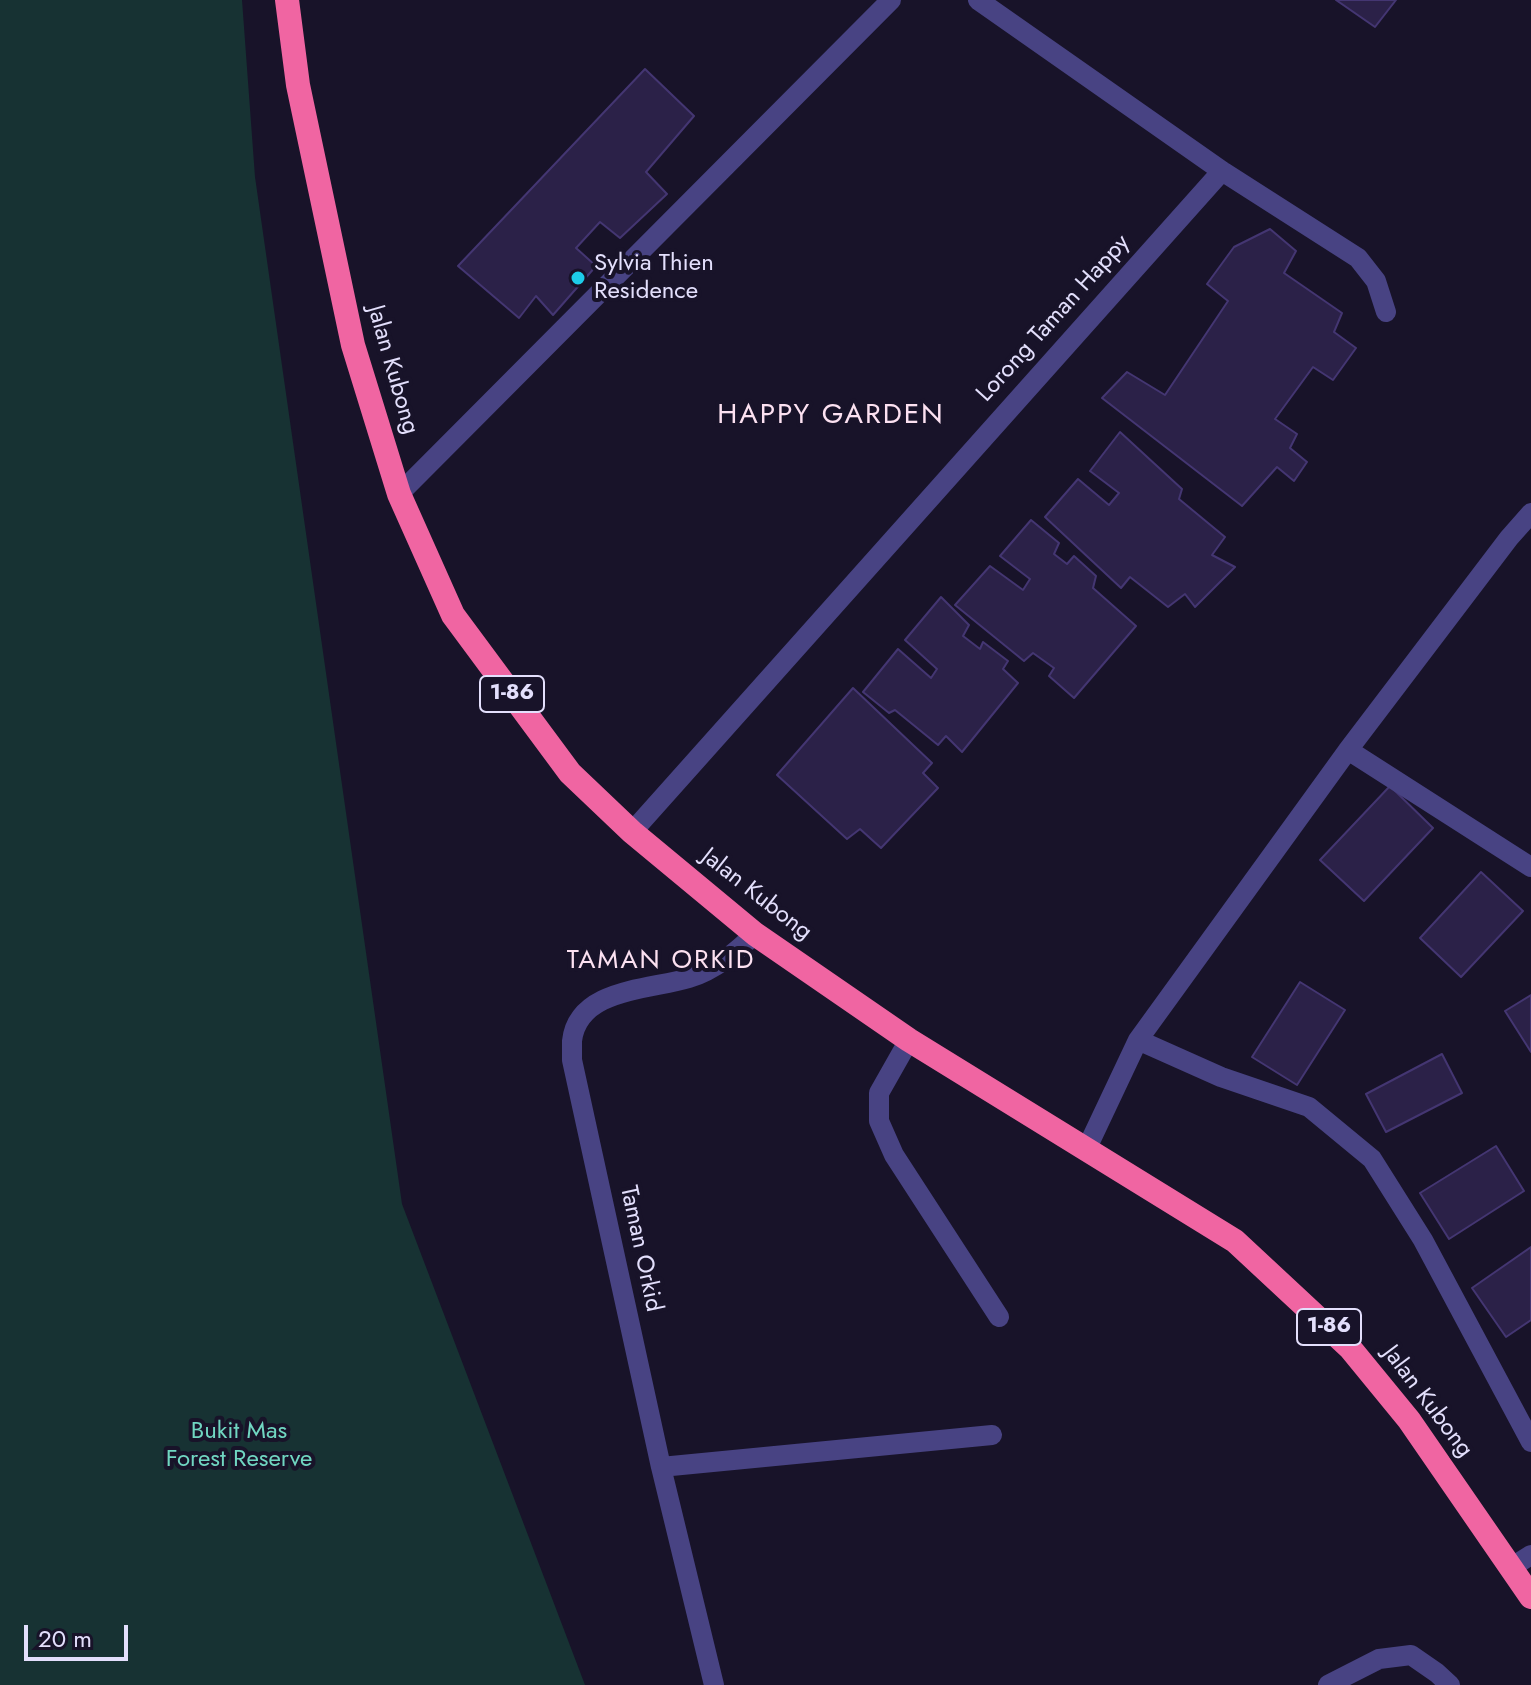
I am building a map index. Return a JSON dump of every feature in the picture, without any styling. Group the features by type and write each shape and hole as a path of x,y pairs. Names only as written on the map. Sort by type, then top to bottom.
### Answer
{"highway":[{"name":"Jalan Kubong","path":"287,0 298,85 353,345 399,494 453,615 570,773 632,832 755,934 909,1040 1235,1241 1350,1348 1521,1561 1531,1597"}],"street":[{"path":"399,494 891,0"},
{"path":"978,0 1222,171 1358,258 1376,281 1386,312"},
{"name":"Lorong Taman Happy","path":"632,832 1222,171"},
{"path":"1087,1148 1138,1040 1348,750 1531,513"},
{"path":"1348,750 1531,867"},
{"name":"Taman Orkid","path":"714,1685 661,1467 572,1060 572,1039 580,1019 594,1004 613,995 691,977 730,958 755,934"},
{"path":"909,1040 879,1093 879,1121 894,1155 999,1317"},
{"path":"1138,1040 1221,1077 1309,1107 1372,1159 1423,1240 1531,1442"},
{"path":"661,1467 992,1435"},
{"path":"1328,1685 1379,1659 1411,1655 1450,1685"}],"green space":[{"name":"Bukit Mas Forest Reserve","path":"0,0 242,0 255,177 402,1204 585,1685 0,1685"}],"building":[{"path":"1336,0 1396,0 1375,27"},
{"path":"645,69 694,116 646,172 667,194 620,238 600,222 576,248 596,266 553,315 536,296 519,318 458,266"},
{"path":"1270,229 1296,251 1284,273 1342,313 1334,332 1356,348 1333,380 1313,367 1275,419 1297,434 1290,448 1307,462 1294,481 1277,467 1242,506 1102,398 1127,372 1165,395 1228,301 1207,284 1234,247"},
{"path":"1120,432 1182,489 1179,499 1225,537 1212,555 1235,567 1195,607 1185,594 1168,607 1130,577 1121,588 1045,517 1078,479 1109,505 1119,493 1090,471"},
{"path":"1031,520 1059,543 1054,554 1067,564 1074,556 1096,576 1093,588 1136,626 1074,698 1049,676 1054,668 1033,653 1024,661 955,605 990,566 1023,590 1030,579 1000,556"},
{"path":"941,597 969,625 963,636 980,649 983,642 1008,661 1003,669 1018,683 962,752 946,736 938,745 895,710 889,713 863,692 898,649 931,678 937,669 905,640"},
{"path":"853,688 932,763 923,773 938,788 881,848 860,829 847,839 777,775"},
{"path":"1390,786 1433,828 1364,901 1320,860"},
{"path":"1481,872 1523,911 1461,977 1420,938"},
{"path":"1300,982 1345,1010 1297,1085 1252,1057"},
{"path":"1531,995 1531,1052 1505,1011"},
{"path":"1442,1054 1462,1093 1386,1132 1366,1094"},
{"path":"1496,1146 1524,1191 1449,1239 1420,1193"},
{"path":"1531,1247 1531,1320 1506,1337 1472,1288"}],"place":[{"name":"Sylvia Thien Residence","path":"578,278"}],"district":[{"name":"HAPPY GARDEN","path":"831,416"},
{"name":"TAMAN ORKID","path":"661,962"}]}
